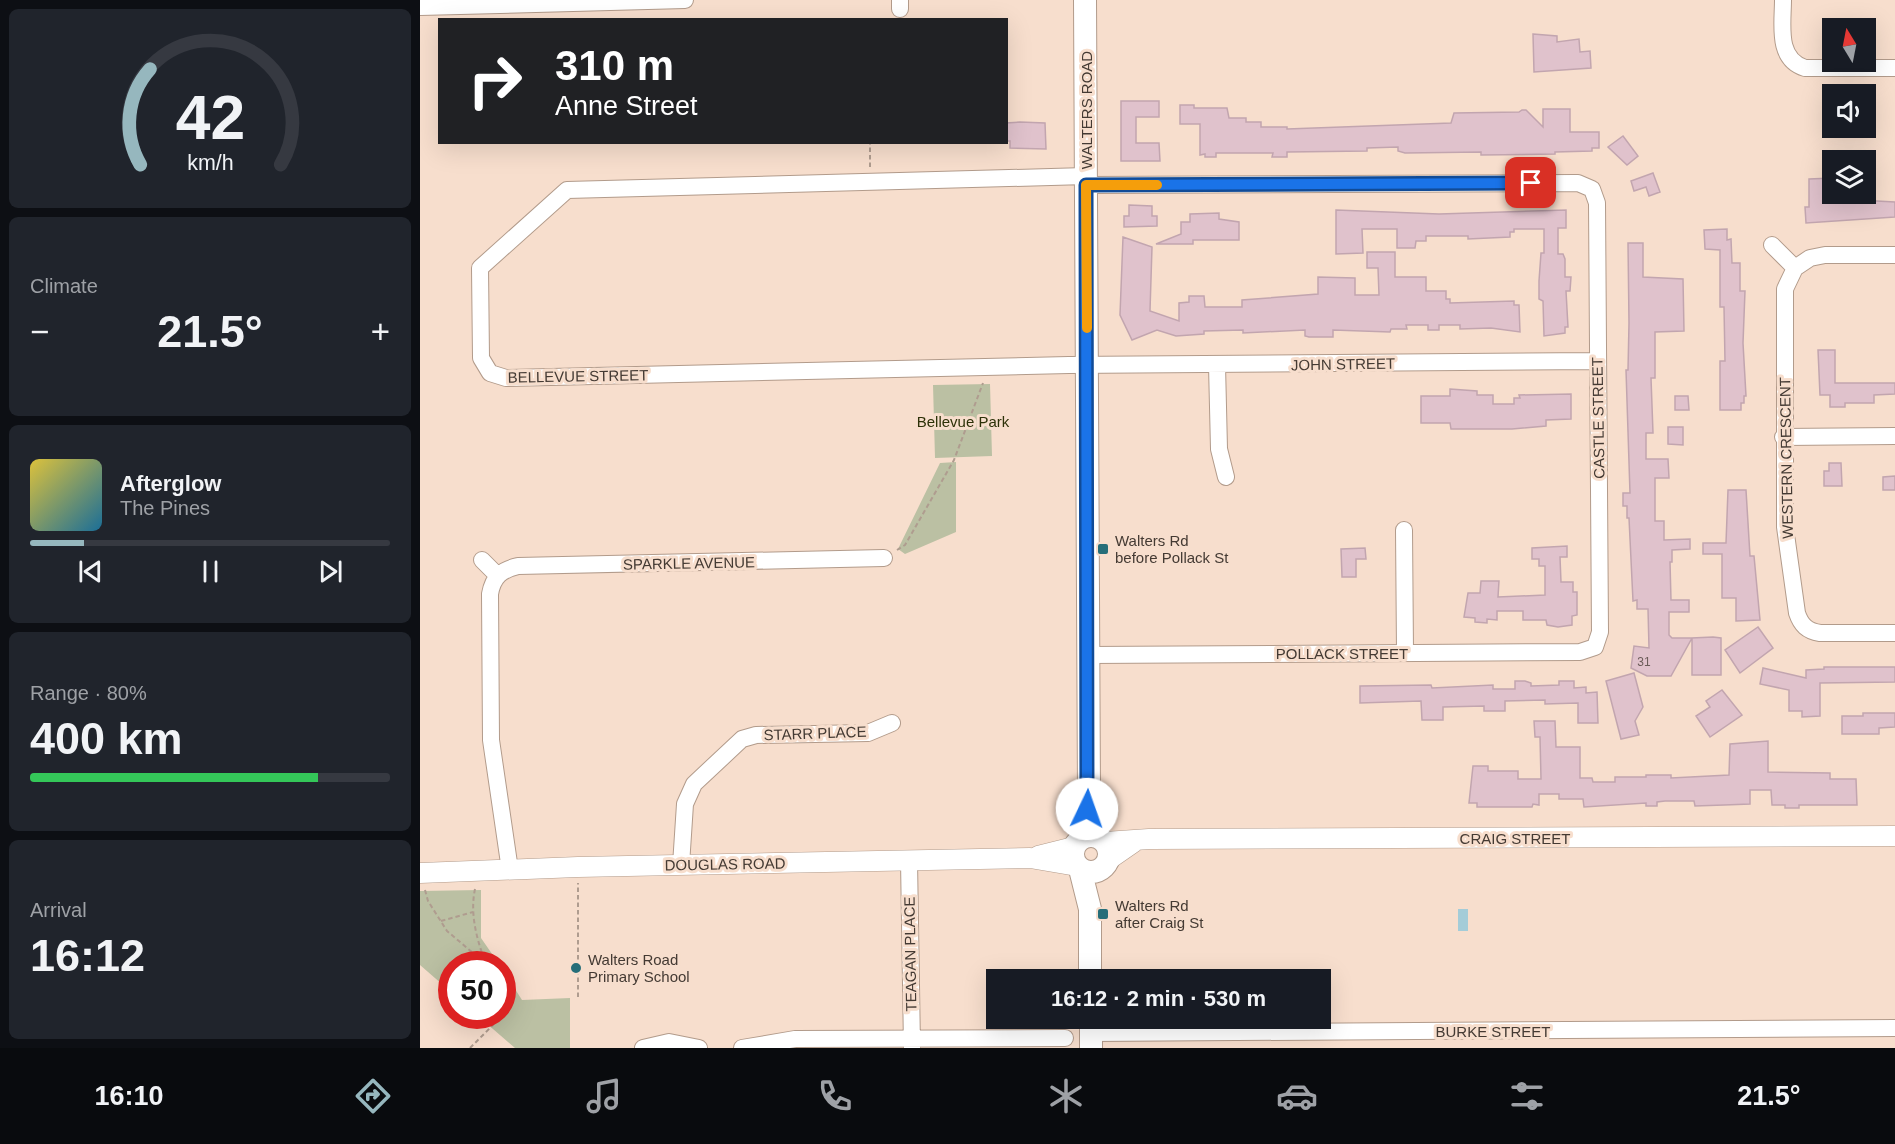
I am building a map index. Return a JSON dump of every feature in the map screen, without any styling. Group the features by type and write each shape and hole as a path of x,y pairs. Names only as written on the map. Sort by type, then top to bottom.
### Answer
{"main road":[{"name":"WALTERS ROAD","path":"1085,0 1090,969"}],"street":[{"path":"420,7 685,0"},
{"path":"1783,0 1784,48 1796,64 1804,68 1895,68"},
{"name":"BELLEVUE STREET","path":"1088,365 506,378 495,376 483,365 480,350 480,268 562,192 571,189 870,181 1086,180 1578,183 1592,189"},
{"name":"CASTLE STREET","path":"1592,189 1597,203 1600,633 1595,647"},
{"path":"1772,245 1795,268 1818,256 1895,255"},
{"name":"WESTERN CRESCENT","path":"1795,268 1788,280 1784,299 1783,437 1785,527 1797,613 1802,624 1810,631 1895,633"},
{"name":"JOHN STREET","path":"1088,365 1598,361"},
{"path":"1217,365 1219,449 1226,477"},
{"path":"1783,437 1895,436"},
{"path":"1404,530 1405,652"},
{"name":"SPARKLE AVENUE","path":"497,575 518,566 884,558"},
{"path":"482,560 497,575 490,594 491,740 510,870"},
{"name":"POLLACK STREET","path":"1088,655 1580,652 1595,647"},
{"name":"STARR PLACE","path":"681,865 685,804 694,784 742,739 756,735 868,733 892,723"},
{"name":"CRAIG STREET","path":"1091,854 1149,839 1895,836"},
{"name":"DOUGLAS ROAD","path":"422,880 510,870 1030,858 1091,854"},
{"name":"TEAGAN PLACE","path":"909,860 912,1043"},
{"name":"BURKE STREET","path":"1091,1033 1895,1028"},
{"path":"742,1048 794,1044 1065,1038"},
{"path":"643,1048 669,1042 699,1048"}],"path":[{"path":"870,144 870,181"},
{"path":"884,558 905,545 954,460 989,366"},
{"path":"422,880 440,921 471,951"},
{"path":"578,882 578,998"},
{"path":"476,886 473,912 481,951"},
{"path":"440,921 473,912"},
{"path":"470,1048 489,1029"}],"green space":[{"name":"Bellevue Park","path":"990,384 992,456 935,458 933,385"},
{"path":"956,462 956,532 905,554 898,549 940,463"},
{"path":"481,890 481,938 490,951 438,951 438,981 420,965 420,891"},
{"path":"516,991 522,1000 570,998 570,1048 515,1048 493,1029 516,1029"}],"water":[{"path":"1458,909 1468,909 1468,931 1458,931"}],"building":[{"path":"1533,34 1557,36 1557,42 1579,39 1580,52 1590,51 1591,68 1534,72"},
{"path":"1121,101 1159,101 1159,117 1136,117 1136,143 1159,143 1160,161 1121,161"},
{"path":"1180,105 1194,105 1194,108 1227,108 1229,118 1246,118 1246,122 1261,122 1261,127 1287,127 1287,129 1451,123 1454,113 1519,112 1522,110 1526,110 1543,127 1543,109 1570,109 1570,132 1599,132 1599,148 1592,148 1592,151 1555,152 1555,154 1481,155 1481,152 1405,153 1398,151 1398,147 1367,148 1367,151 1287,152 1287,157 1272,157 1273,153 1216,153 1216,157 1205,157 1205,154 1200,155 1200,124 1180,124"},
{"path":"1008,123 1045,123 1046,149 1010,148"},
{"path":"1623,136 1638,156 1627,165 1608,147"},
{"path":"1653,173 1660,192 1649,196 1646,187 1634,191 1631,181"},
{"path":"1822,178 1822,204 1895,202 1895,217 1806,223 1805,207 1809,207 1809,179"},
{"path":"1129,205 1152,206 1152,216 1157,216 1157,226 1124,227 1124,216 1129,216"},
{"path":"1336,210 1439,214 1566,210 1566,228 1558,228 1558,254 1563,254 1565,259 1565,277 1571,277 1570,291 1566,291 1568,327 1565,327 1565,333 1544,336 1543,301 1539,299 1539,281 1541,253 1544,253 1544,229 1514,229 1514,232 1510,232 1510,237 1468,239 1468,236 1426,236 1426,241 1416,241 1415,248 1397,248 1397,229 1362,229 1363,253 1336,254"},
{"path":"1219,213 1219,219 1239,222 1239,240 1193,240 1193,244 1156,244 1181,234 1181,222 1190,222 1190,214"},
{"path":"1727,229 1727,240 1731,239 1732,263 1740,263 1740,291 1745,291 1743,343 1746,396 1744,396 1744,403 1741,403 1741,410 1720,410 1720,361 1725,361 1724,307 1720,307 1720,250 1705,249 1704,230"},
{"path":"1123,237 1152,247 1150,311 1179,321 1179,303 1189,302 1189,296 1204,296 1205,307 1242,307 1242,300 1318,294 1318,277 1355,278 1355,295 1379,295 1378,268 1367,268 1367,252 1395,252 1395,277 1426,277 1426,291 1446,291 1446,299 1450,299 1450,303 1514,301 1514,305 1519,305 1520,332 1491,328 1460,329 1460,325 1439,325 1439,330 1428,330 1428,325 1406,325 1407,329 1391,329 1390,332 1333,330 1333,337 1305,336 1305,330 1243,333 1243,330 1204,331 1204,334 1176,336 1157,330 1132,340 1120,315"},
{"path":"1628,243 1643,243 1643,277 1683,279 1684,331 1655,332 1655,378 1651,378 1653,433 1646,433 1646,459 1668,459 1669,478 1655,478 1655,521 1664,521 1664,540 1690,539 1690,549 1672,550 1672,562 1670,562 1671,600 1689,600 1689,612 1669,612 1669,635 1672,638 1692,638 1671,676 1647,676 1631,668 1634,646 1649,648 1648,609 1637,609 1637,600 1633,601 1629,518 1627,518 1627,506 1623,506 1623,493 1630,493 1626,370 1628,370 1629,323"},
{"path":"1818,350 1835,350 1835,383 1895,383 1895,394 1874,395 1874,403 1845,403 1845,407 1830,407 1830,395 1820,395"},
{"path":"1450,389 1477,391 1477,395 1493,395 1493,404 1514,404 1514,398 1520,398 1519,395 1571,394 1571,419 1546,420 1546,426 1512,429 1451,429 1450,423 1421,423 1421,396 1450,396"},
{"path":"1675,396 1688,396 1689,410 1675,410"},
{"path":"1668,427 1683,427 1683,445 1668,444"},
{"path":"1829,463 1841,463 1842,486 1824,486 1824,471 1829,471"},
{"path":"1895,476 1895,490 1883,490 1883,477"},
{"path":"1728,490 1746,490 1750,556 1754,556 1760,620 1736,621 1736,598 1722,598 1722,554 1703,554 1703,543 1726,543"},
{"path":"1567,546 1567,557 1560,557 1561,582 1573,582 1573,592 1577,592 1577,615 1572,616 1572,625 1558,627 1547,625 1546,620 1523,620 1523,611 1497,611 1497,620 1487,619 1487,623 1475,622 1475,618 1464,617 1468,593 1480,593 1481,581 1499,581 1498,597 1545,595 1545,566 1539,566 1539,559 1532,559 1532,548"},
{"path":"1365,548 1366,559 1356,559 1356,577 1342,577 1341,549"},
{"path":"1758,627 1773,648 1740,673 1725,650"},
{"path":"1692,638 1721,638 1721,675 1692,675"},
{"path":"1824,667 1895,667 1895,682 1820,683 1820,716 1802,717 1802,711 1789,711 1789,690 1760,684 1763,668 1806,678 1806,670 1824,669"},
{"path":"1634,673 1643,707 1635,721 1639,735 1621,739 1606,681"},
{"path":"1515,681 1525,681 1531,683 1531,686 1559,685 1559,681 1574,681 1574,688 1586,687 1586,693 1597,692 1598,723 1578,723 1578,703 1545,704 1545,700 1505,701 1505,711 1484,711 1484,706 1443,707 1443,720 1422,720 1421,701 1360,703 1360,686 1431,685 1432,688 1493,685 1493,689 1515,689"},
{"path":"1722,690 1742,715 1710,737 1696,716 1710,707 1706,701"},
{"path":"1863,713 1895,713 1895,727 1879,728 1879,734 1842,734 1842,716 1863,716"},
{"path":"1534,721 1555,721 1556,747 1580,747 1580,778 1592,778 1593,782 1615,782 1615,777 1646,777 1646,775 1671,775 1671,778 1729,775 1730,744 1768,741 1768,772 1830,773 1830,779 1856,779 1857,805 1799,805 1799,808 1785,808 1785,805 1772,805 1771,790 1750,790 1750,804 1695,806 1694,801 1665,801 1657,802 1657,806 1646,806 1646,803 1584,807 1583,799 1559,799 1559,794 1539,794 1539,805 1533,804 1532,807 1477,807 1477,803 1469,803 1473,766 1488,766 1488,771 1518,771 1518,779 1541,779 1540,737 1535,737"}],"slow traffic":[{"path":"1087,328 1086,185 1157,185"}],"place":[{"name":"Walters Rd before Pollack St","path":"1103,549"},
{"name":"Walters Rd after Craig St","path":"1103,914"},
{"name":"Walters Road Primary School","path":"576,968"}],"route":[{"path":"1087,809 1089,795 1086,185 1531,183"}]}
